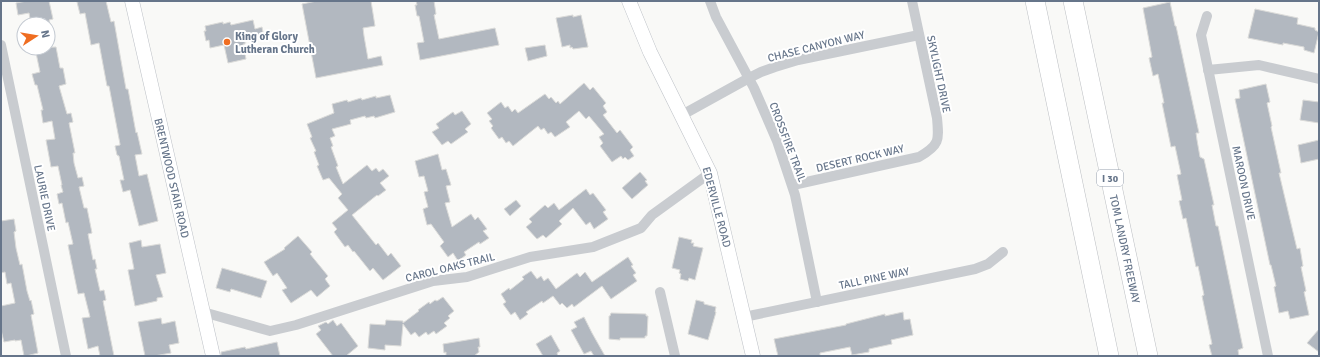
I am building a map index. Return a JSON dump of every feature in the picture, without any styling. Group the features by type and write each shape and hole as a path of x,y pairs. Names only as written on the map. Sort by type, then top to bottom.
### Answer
{"highway":[{"path":"1035,1 1110,356"},
{"name":"TOM LANDRY FREEWAY","path":"1073,1 1148,356"}],"street":[{"name":"BRENTWOOD STAIR ROAD","path":"132,1 213,356"},
{"name":"EDERVILLE ROAD","path":"629,1 650,52 710,173 753,356"},
{"name":"CROSSFIRE TRAIL","path":"710,1 716,17 749,78 777,141 792,185 818,302"},
{"name":"SKYLIGHT DRIVE","path":"912,1 937,118 938,136 935,146 931,150"},
{"name":"MAROON DRIVE","path":"1207,16 1201,35 1268,356"},
{"name":"CHASE CANYON WAY","path":"682,115 761,72 798,60 919,35"},
{"name":"LAURIE DRIVE","path":"1,45 66,356"},
{"path":"1208,70 1259,65 1319,79"},
{"name":"DESERT ROCK WAY","path":"792,185 920,157 931,150"},
{"name":"CAROL OAKS TRAIL","path":"203,312 270,331 296,325 433,281 467,277 530,257 593,247 641,228 652,215 710,173"},
{"name":"TALL PINE WAY","path":"744,317 975,269 988,264 1003,252"},
{"path":"660,292 675,356"}],"building":[{"path":"27,1 49,1 52,16 30,16 29,13 18,15 16,3"},
{"path":"106,1 111,22 114,21 126,89 128,89 136,133 137,132 142,154 135,155 139,176 147,174 158,221 139,226 130,190 123,192 120,180 124,180 119,156 117,155 115,146 120,144 109,86 107,86 99,43 91,45 85,13 80,14 77,2"},
{"path":"317,1 371,1 375,26 363,28 368,59 381,56 383,65 316,78 302,4"},
{"path":"416,1 434,1 436,14 434,15 439,39 495,28 499,45 420,60 417,43 424,42 419,16 417,16 415,5 417,5"},
{"path":"1170,2 1199,133 1196,133 1200,157 1204,159 1214,205 1212,205 1216,226 1218,226 1243,348 1238,350 1239,356 1212,356 1209,345 1212,344 1202,296 1204,295 1198,266 1196,267 1186,218 1183,219 1179,201 1182,200 1177,175 1181,174 1175,146 1171,147 1158,74 1153,76 1149,58 1152,57 1143,8"},
{"path":"1255,9 1298,18 1297,24 1315,28 1315,30 1319,32 1314,53 1304,50 1304,47 1283,43 1283,45 1248,38"},
{"path":"573,15 573,17 581,15 588,47 573,49 572,47 570,48 570,45 562,47 556,18"},
{"name":"King of Glory Lutheran Church","path":"253,20 255,29 262,27 264,38 245,42 245,44 243,44 246,59 228,63 224,45 210,48 209,40 206,41 204,31 206,31 205,26 223,22 223,24 230,22 231,25"},
{"path":"545,45 547,56 528,61 525,48"},
{"path":"56,47 60,68 63,68 66,84 59,86 67,114 71,113 73,122 69,123 75,153 73,153 74,163 78,178 82,177 84,186 79,187 84,208 87,208 92,233 88,234 93,260 95,259 97,269 95,269 100,291 104,290 106,300 103,301 114,356 100,356 98,346 88,349 82,318 90,317 84,293 78,294 68,245 73,244 68,222 66,223 62,203 59,204 57,194 63,192 62,185 58,166 51,167 46,140 55,139 52,121 43,123 41,110 43,110 37,85 35,85 32,74 40,72 37,56 56,56"},
{"path":"584,83 590,90 593,87 606,103 603,106 607,112 603,115 617,133 620,130 633,147 630,150 634,156 628,160 625,157 623,159 621,156 612,162 600,146 603,143 599,137 604,134 589,116 586,119 579,111 566,122 570,127 555,137 551,132 548,134 544,128 541,130 538,126 513,146 509,141 506,143 502,137 499,139 491,128 493,126 489,121 492,119 487,113 501,102 505,108 508,106 512,112 515,109 518,113 545,94 549,99 551,97 556,103 558,101 560,104"},
{"path":"1266,84 1270,102 1267,103 1271,127 1281,173 1279,173 1297,249 1300,248 1303,266 1301,267 1306,291 1304,292 1309,315 1290,319 1288,311 1279,313 1274,287 1276,286 1270,265 1235,99 1240,98 1239,90"},
{"path":"390,95 395,112 375,118 374,116 366,118 365,116 350,120 351,124 332,129 335,136 330,138 333,146 331,147 338,166 336,167 343,184 367,165 372,171 376,168 379,172 383,169 389,176 380,183 386,190 378,196 377,195 352,215 376,245 378,243 388,256 391,253 401,266 383,280 373,268 370,271 348,245 345,247 334,232 337,229 332,223 348,210 338,198 342,194 329,178 323,180 317,166 319,165 314,152 316,151 310,138 312,137 307,124 334,113 332,104 347,100 348,102 361,98 362,100 376,96 376,98"},
{"path":"1303,100 1319,102 1319,123 1300,120"},
{"path":"462,111 471,124 465,129 468,132 451,144 448,141 442,145 432,132 439,128 436,124 453,112 455,115"},
{"path":"1319,140 1319,159 1301,163 1298,145"},
{"path":"438,154 442,170 446,169 451,185 446,186 450,202 445,203 452,227 471,214 475,220 478,217 487,229 483,231 489,238 480,244 479,242 464,252 466,255 458,261 453,253 448,257 440,246 444,242 431,224 427,225 423,209 428,207 424,192 428,191 424,176 419,177 415,161"},
{"path":"640,172 647,180 645,181 648,185 632,199 622,188"},
{"path":"586,189 590,195 593,193 606,210 603,212 608,219 594,229 590,222 586,225 573,208 559,221 562,224 546,238 543,235 537,239 526,227 532,222 529,219 545,205 548,208 554,203 559,210"},
{"path":"516,200 521,206 510,216 504,209"},
{"path":"14,219 16,248 20,265 22,264 27,291 30,301 31,300 34,314 31,315 38,353 26,356 24,356 21,340 4,342 1,330 1,306 15,303 11,283 7,284 5,272 1,273 1,221"},
{"path":"298,236 312,252 310,254 328,276 325,279 330,286 317,297 311,290 291,303 282,290 287,288 277,273 273,276 264,262 285,249 284,248"},
{"path":"679,237 692,240 691,243 694,243 693,246 703,248 695,280 689,278 688,281 680,279 680,270 672,268"},
{"path":"141,240 142,247 160,244 166,273 156,275 163,297 157,298 157,301 135,306 128,270 134,269 129,243"},
{"path":"628,257 633,265 631,266 636,273 633,275 637,281 611,299 602,286 574,307 572,304 567,308 562,303 560,305 553,296 543,303 542,301 526,312 528,314 520,320 515,312 511,315 503,304 506,302 501,294 509,288 510,290 524,279 522,277 531,271 537,279 541,276 544,281 548,278 556,289 577,273 580,277 585,272 592,282"},
{"path":"222,268 267,281 261,298 231,289 230,292 216,288"},
{"path":"443,297 454,311 448,316 450,318 444,323 447,326 436,334 434,331 428,335 426,332 419,337 415,332 411,335 403,324 401,346 385,345 385,350 368,348 370,324 385,325 386,320 403,321 403,323 429,302 430,304"},
{"path":"696,300 716,307 708,340 688,334"},
{"path":"903,312 904,320 910,319 913,335 891,340 892,344 869,349 869,352 852,355 850,347 820,353 820,356 778,356 774,339 846,325 885,314 885,316"},
{"path":"611,313 646,314 646,316 648,316 647,336 645,336 645,338 620,338 620,340 609,339 609,316"},
{"path":"584,317 605,356 594,356 591,351 584,354 571,330 577,327 574,322"},
{"path":"161,318 162,324 175,321 179,343 169,345 171,353 145,356 138,322"},
{"path":"333,320 337,326 341,323 358,346 346,356 333,356 316,334 321,330 318,326 326,322 328,324"},
{"path":"1319,329 1319,352 1307,343"},
{"path":"551,335 560,351 557,353 558,356 543,356 536,344"},
{"path":"479,338 479,352 474,356 446,356 446,352 444,353 443,344"},
{"path":"277,342 280,356 221,356 221,352 245,347 246,349"}],"place":[{"name":"King of Glory Lutheran Church","path":"227,42"}]}
